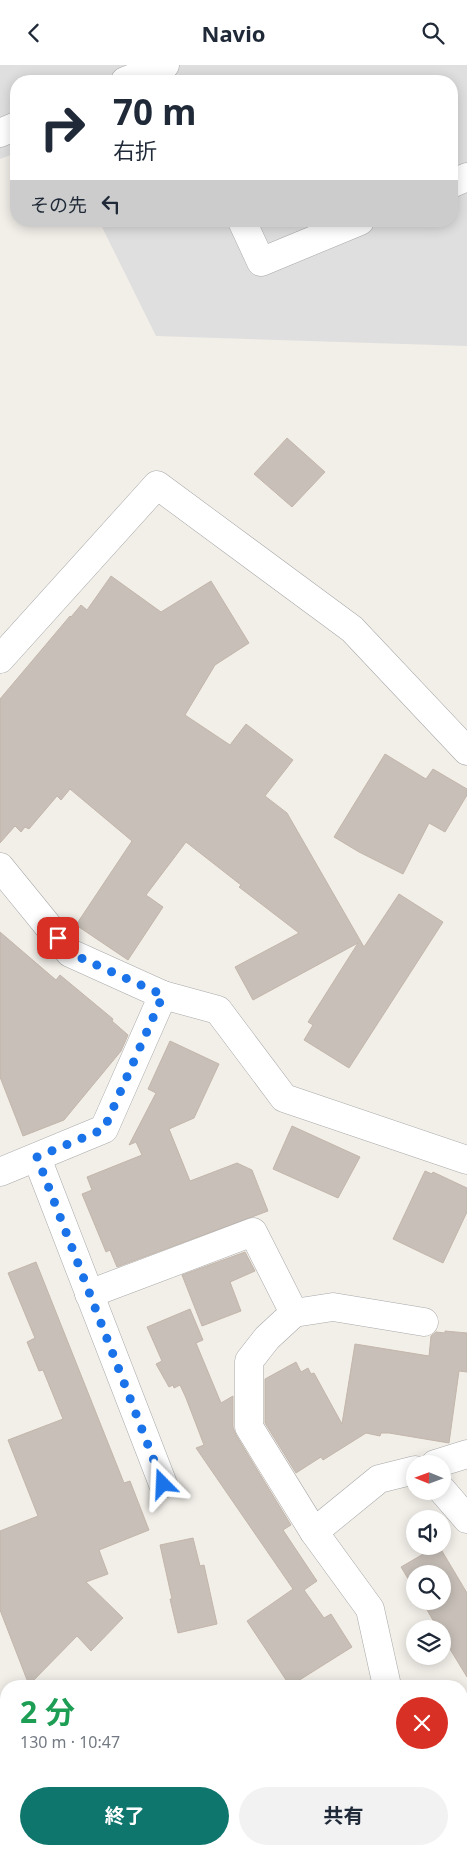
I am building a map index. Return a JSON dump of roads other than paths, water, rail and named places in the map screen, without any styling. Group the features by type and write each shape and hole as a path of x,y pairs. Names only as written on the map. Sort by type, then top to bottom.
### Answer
{"street":[{"path":"140,75 166,65"},
{"path":"245,227 261,262 346,227"},
{"path":"0,659 157,485 352,629 467,751"},
{"path":"0,867 70,953 163,995 218,1010 284,1098 467,1160"},
{"path":"0,1172 104,1129 163,995"},
{"path":"37,1157 163,1484"},
{"path":"90,1294 253,1231 294,1313"},
{"path":"385,1680 370,1609 314,1532 249,1427 249,1361 267,1338 294,1313 333,1307 424,1322"},
{"path":"451,1459 467,1454"},
{"path":"314,1532 379,1479 406,1472"},
{"path":"451,1500 467,1519"}]}
